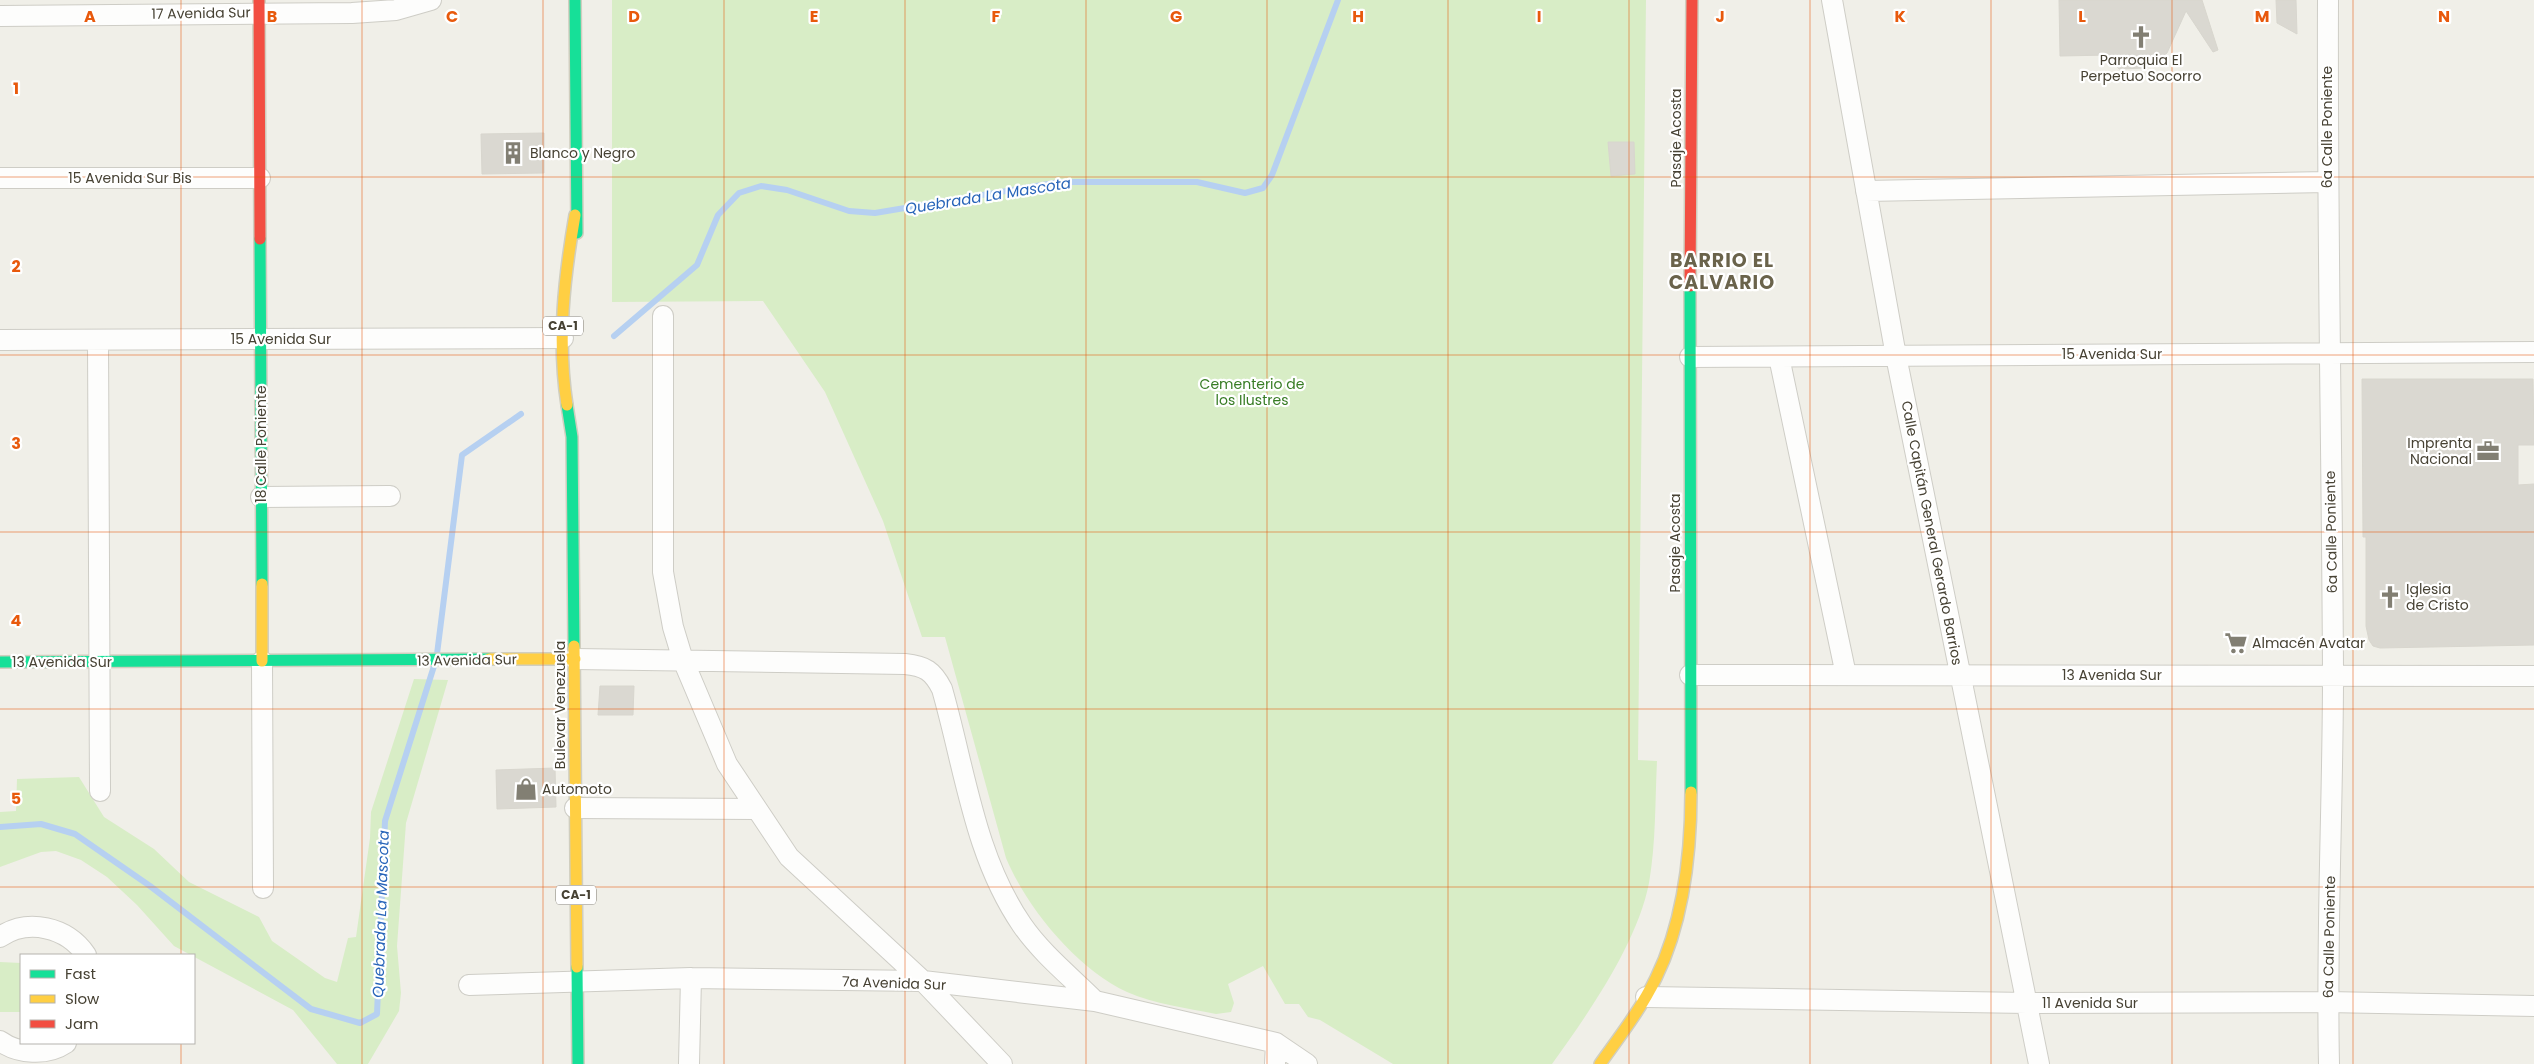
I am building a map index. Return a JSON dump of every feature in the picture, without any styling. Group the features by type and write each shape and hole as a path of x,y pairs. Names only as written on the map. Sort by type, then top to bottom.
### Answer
{"main road":[{"name":"Bulevar Venezuela","path":"575,0 575,215 579,261"},
{"name":"Pasaje Acosta","path":"1600,1064 1646,997 1676,924 1687,874 1691,815 1690,357 1692,0"},
{"name":"18 Calle Poniente","path":"259,6 262,661"},
{"name":"Bulevar Venezuela","path":"575,215 563,287 563,392 572,437 578,1064"},
{"name":"Bulevar Venezuela","path":"572,437 580,403"},
{"name":"13 Avenida Sur","path":"0,662 575,659"}],"street":[{"name":"17 Avenida Sur","path":"0,16 259,6 380,12 431,0"},
{"name":"Calle Capitán General Gerardo Barrios","path":"1832,0 1896,356 2039,1064"},
{"name":"6a Calle Poniente","path":"2328,0 2328,353 2333,676 2327,1002 2329,1064"},
{"name":"15 Avenida Sur Bis","path":"0,178 260,178"},
{"path":"1866,190 2327,182"},
{"path":"664,316 663,572 673,627 683,660 727,764 789,858 923,981 1002,1064"},
{"name":"15 Avenida Sur","path":"0,340 563,338"},
{"path":"98,340 100,791"},
{"name":"15 Avenida Sur","path":"1690,357 2534,352"},
{"path":"1779,357 1846,675"},
{"path":"261,496 390,496"},
{"name":"13 Avenida Sur","path":"575,659 906,664 923,667 932,672 942,689 980,837 1002,890 1023,926 1045,952 1096,1001"},
{"name":"18 Calle Poniente","path":"262,661 263,888"},
{"name":"13 Avenida Sur","path":"1690,675 2534,676"},
{"path":"575,808 757,809"},
{"path":"0,937 8,932 29,926 51,929 70,938 85,954"},
{"path":"689,1064 690,978"},
{"name":"7a Avenida Sur","path":"469,985 690,978 923,981 1096,1001 1276,1044 1307,1064"},
{"name":"11 Avenida Sur","path":"1646,997 2027,1003 2327,1002 2534,1006"},
{"path":"0,1041 24,1052 44,1058 65,1044"},
{"path":"1275,1064 1276,1044"}],"green space":[{"name":"Cementerio de los Ilustres","path":"612,0 1646,0 1638,760 1657,761 1653,853 1649,883 1643,906 1623,954 1581,1023 1552,1064 1393,1064 1320,1020 1308,1017 1299,1004 1285,1004 1263,966 1228,984 1234,1003 1231,1012 1216,1014 1160,1003 1127,992 1108,982 1090,968 1072,953 1056,935 1027,897 1006,858 945,637 922,637 883,521 825,392 763,301 612,302"},
{"path":"414,679 448,680 406,823 397,946 401,993 399,1011 368,1064 337,1064 293,1010 195,957 195,954 189,954 174,946 137,905 107,877 81,860 56,851 41,852 0,867 0,812 16,811 17,779 79,777 104,817 154,849 189,882 259,917 272,941 325,978 337,982 348,938 356,937 370,838 371,812"},
{"path":"0,962 20,963 20,1012 0,1012"}],"building":[{"path":"2059,0 2202,0 2218,50 2213,52 2186,11 2167,53 2156,63 2145,68 2119,69 2109,55 2060,56"},
{"path":"2276,0 2296,0 2297,34 2277,23"},
{"name":"Blanco y Negro","path":"544,133 544,173 482,174 481,134"},
{"path":"1608,142 1634,142 1635,174 1611,176"},
{"path":"2362,379 2533,379 2534,445 2518,445 2518,485 2534,484 2534,645 2380,648 2373,646 2369,640 2366,626 2366,537 2363,537"},
{"path":"600,686 634,686 633,715 598,715"},
{"name":"Automoto","path":"555,768 556,807 497,809 496,770"}],"waterway":[{"name":"Quebrada La Mascota","path":"614,336 697,265 718,215 739,193 761,186 787,190 849,211 875,213 1060,182 1197,182 1245,193 1263,188 1272,175 1338,0"},
{"name":"Quebrada La Mascota","path":"437,654 462,455 521,414"},
{"name":"Quebrada La Mascota","path":"0,827 41,824 75,834 150,886 311,1009 360,1023 377,1014 385,821 434,666"}],"traffic: fast":[{"path":"575,0 577,233"},
{"path":"260,239 262,584"},
{"path":"1690,286 1691,792"},
{"path":"567,405 572,437 574,646"},
{"path":"0,662 489,659"},
{"path":"577,967 578,1064"}],"traffic: slow":[{"path":"567,405 562,357 562,333 565,286 575,215"},
{"path":"262,584 262,661"},
{"path":"574,646 577,967"},
{"path":"489,659 575,659"},
{"path":"1600,1064 1644,1001 1666,956 1684,887 1691,815 1691,792"}],"traffic: jam":[{"path":"259,0 260,239"},
{"path":"1690,286 1692,0"}],"place":[{"name":"Parroquia El Perpetuo Socorro","path":"2141,37"},
{"name":"Blanco y Negro","path":"513,153"},
{"name":"Imprenta Nacional","path":"2488,451"},
{"name":"Iglesia de Cristo","path":"2390,597"},
{"name":"Almacén Avatar","path":"2236,643"},
{"name":"Automoto","path":"526,789"}],"district":[{"name":"BARRIO EL CALVARIO","path":"1722,271"}]}
